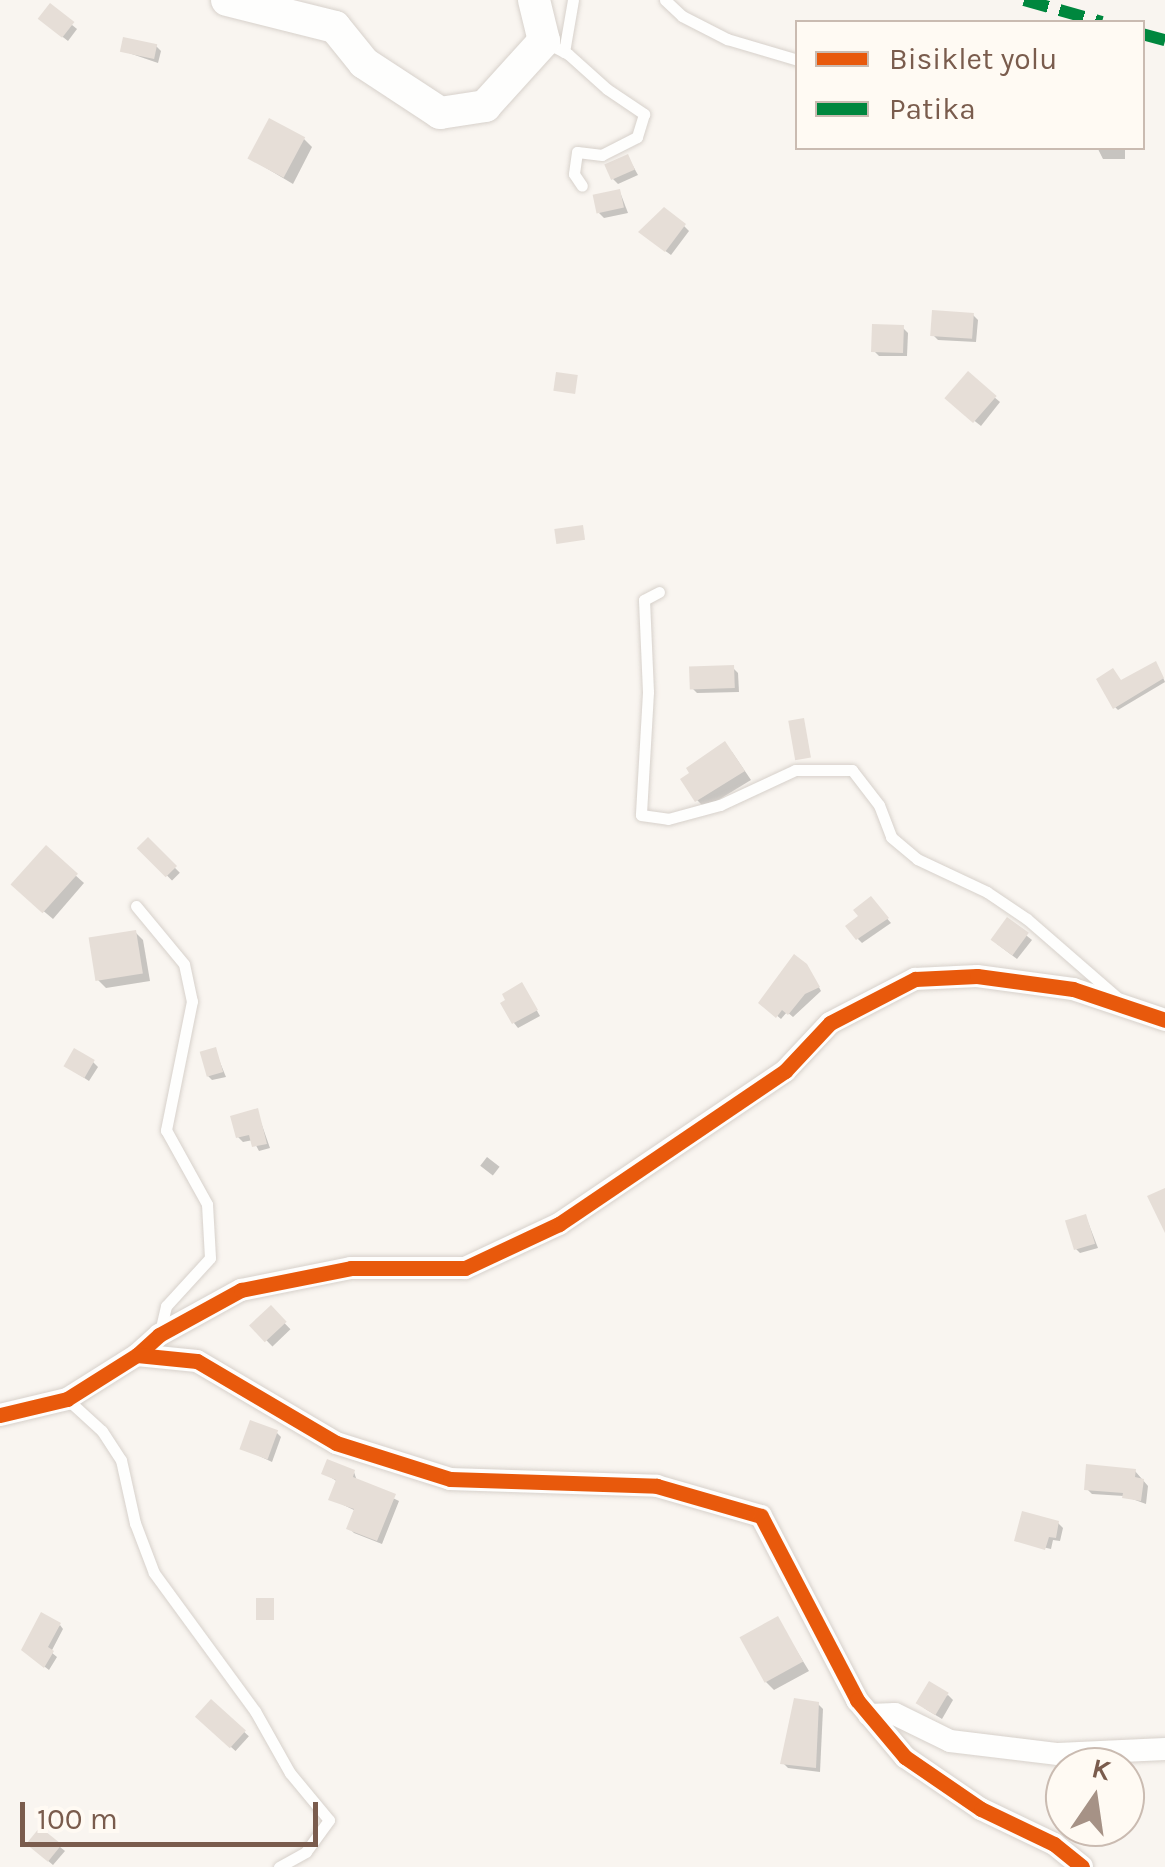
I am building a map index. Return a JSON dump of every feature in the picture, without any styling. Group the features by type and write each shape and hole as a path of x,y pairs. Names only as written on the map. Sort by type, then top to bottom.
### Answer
{"street":[{"path":"228,0 335,28 364,63 440,112 485,106 554,47 534,0"},
{"path":"0,1415 67,1399 137,1355 159,1335 242,1290 351,1268 465,1268 591,1203 785,1071 830,1023 916,979 977,976 1073,989 1165,1020"},
{"path":"137,1355 197,1361 336,1443 450,1479 657,1486 761,1516 857,1700 905,1757 981,1810 1054,1844 1082,1867"},
{"path":"870,1715 895,1714 950,1741 1040,1752 1165,1749"}],"lane":[{"path":"573,0 554,47 644,114 637,137 602,155 576,152 574,174 582,186"},
{"path":"664,0 682,16 727,39 795,59"},
{"path":"659,592 644,600 648,692 641,815 668,819 720,804 795,770 852,770 879,805 891,837 916,860 987,892 1027,919 1130,1008"},
{"path":"136,906 184,964 192,1002 166,1130 206,1204 210,1258 166,1306 159,1335"},
{"path":"67,1399 102,1431 122,1460 135,1523 154,1573 255,1711 290,1774 329,1820 306,1852 279,1867"}],"building":[{"path":"50,3 74,22 62,38 38,19"},
{"path":"123,37 157,44 154,59 120,52"},
{"path":"269,118 305,137 284,178 247,159"},
{"path":"628,154 635,170 611,180 604,165"},
{"path":"620,189 624,208 597,213 593,195"},
{"path":"664,207 686,224 665,252 638,232"},
{"path":"932,310 974,313 972,339 930,336"},
{"path":"872,324 904,325 903,353 871,352"},
{"path":"968,371 997,396 973,423 944,398"},
{"path":"556,372 578,375 575,394 553,391"},
{"path":"583,525 585,540 556,544 554,529"},
{"path":"1156,661 1164,678 1113,709 1096,679 1113,668 1121,680"},
{"path":"734,665 735,688 690,690 689,667"},
{"path":"804,718 811,757 795,760 788,721"},
{"path":"725,741 745,771 695,802 680,779 689,773 686,768"},
{"path":"148,837 177,866 166,877 137,848"},
{"path":"46,845 78,874 42,913 11,884"},
{"path":"871,896 889,918 856,940 845,926 858,916 853,910"},
{"path":"1007,917 1029,933 1012,956 991,940"},
{"path":"136,930 143,973 95,981 89,938"},
{"path":"794,954 807,964 820,987 805,994 788,1015 782,1010 776,1018 758,1003"},
{"path":"522,982 538,1010 512,1024 500,1003 505,1000 502,994"},
{"path":"216,1047 223,1072 207,1077 200,1052"},
{"path":"74,1048 95,1060 84,1078 64,1066"},
{"path":"258,1108 267,1144 252,1147 249,1135 236,1138 230,1116"},
{"path":"1165,1188 1165,1233 1147,1196"},
{"path":"1086,1214 1095,1244 1074,1250 1065,1220"},
{"path":"271,1305 287,1322 265,1342 249,1325"},
{"path":"250,1420 278,1430 268,1459 239,1449"},
{"path":"327,1459 355,1470 353,1477 396,1494 377,1541 346,1529 354,1509 328,1500 336,1480 321,1474"},
{"path":"1086,1464 1136,1469 1135,1477 1144,1479 1141,1501 1122,1498 1123,1493 1084,1490"},
{"path":"1022,1511 1059,1521 1056,1538 1049,1537 1045,1550 1014,1541"},
{"path":"256,1598 274,1598 274,1620 256,1620"},
{"path":"41,1612 61,1623 48,1647 54,1651 44,1668 21,1650"},
{"path":"778,1616 803,1661 765,1683 740,1637"},
{"path":"929,1681 949,1693 935,1715 916,1703"},
{"path":"794,1698 819,1702 816,1768 780,1764"},
{"path":"211,1699 246,1730 230,1748 195,1717"},
{"path":"40,1827 62,1845 48,1862 26,1844"}],"marked path":[{"path":"1024,0 1095,20"},
{"path":"1145,35 1165,40"}],"cycle path":[{"path":"137,1355 159,1335 241,1290 351,1268 465,1268 559,1224 785,1071 830,1023 915,979 977,976 1073,989 1165,1020"},
{"path":"0,1415 67,1399 137,1355 197,1361 336,1443 450,1479 657,1486 761,1516 857,1700 905,1757 981,1809 1054,1844 1082,1867"}]}
